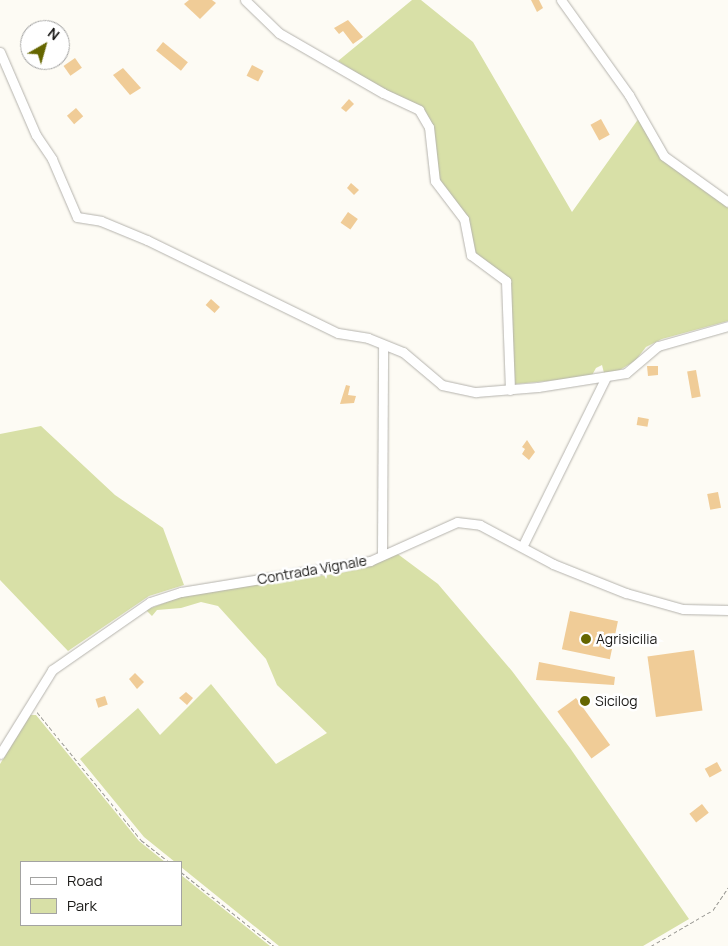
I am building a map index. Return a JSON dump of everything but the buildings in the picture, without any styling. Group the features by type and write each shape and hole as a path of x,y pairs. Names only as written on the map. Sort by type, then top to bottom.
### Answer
{"street":[{"path":"245,0 279,33 383,93 419,110 429,127 434,181 464,219 470,255 506,282 510,390"},
{"path":"561,0 629,95 664,156 728,202"},
{"path":"0,52 36,135 52,160 77,217 101,220 331,330 368,338 403,352 442,385 476,392 510,390 626,373 658,346 728,326"},
{"path":"382,555 383,345"},
{"path":"523,545 606,377"},
{"name":"Contrada Vignale","path":"0,754 52,670 150,602 181,592 340,568 370,561 458,522 480,525 523,545 554,564 626,593 683,609 728,610"}],"path":[{"path":"30,704 141,840 169,861"},
{"path":"182,873 274,946"},
{"path":"652,946 713,910 728,888"}],"green space":[{"path":"412,0 421,0 473,42 572,212 639,118 661,157 728,206 728,321 662,339 646,347 635,361 618,371 604,373 602,365 596,368 591,377 515,384 509,280 474,253 466,216 436,179 420,108 383,90 338,61"},
{"path":"41,426 115,495 163,528 184,585 149,596 68,651 0,580 0,434"},
{"path":"395,552 438,584 512,671 570,748 689,919 643,946 279,946 182,868 182,861 174,861 144,837 80,759 138,708 160,735 211,684 276,764 327,733 277,685 266,659 218,606 201,602 181,608 157,610 152,616 146,610 185,595 345,572 372,564"},
{"path":"30,715 36,715 139,841 164,861 20,861 20,926 182,926 182,876 270,946 0,946 0,764"}],"place":[{"name":"Agrisicilia","path":"586,639"},
{"name":"Sicilog","path":"585,701"}]}
